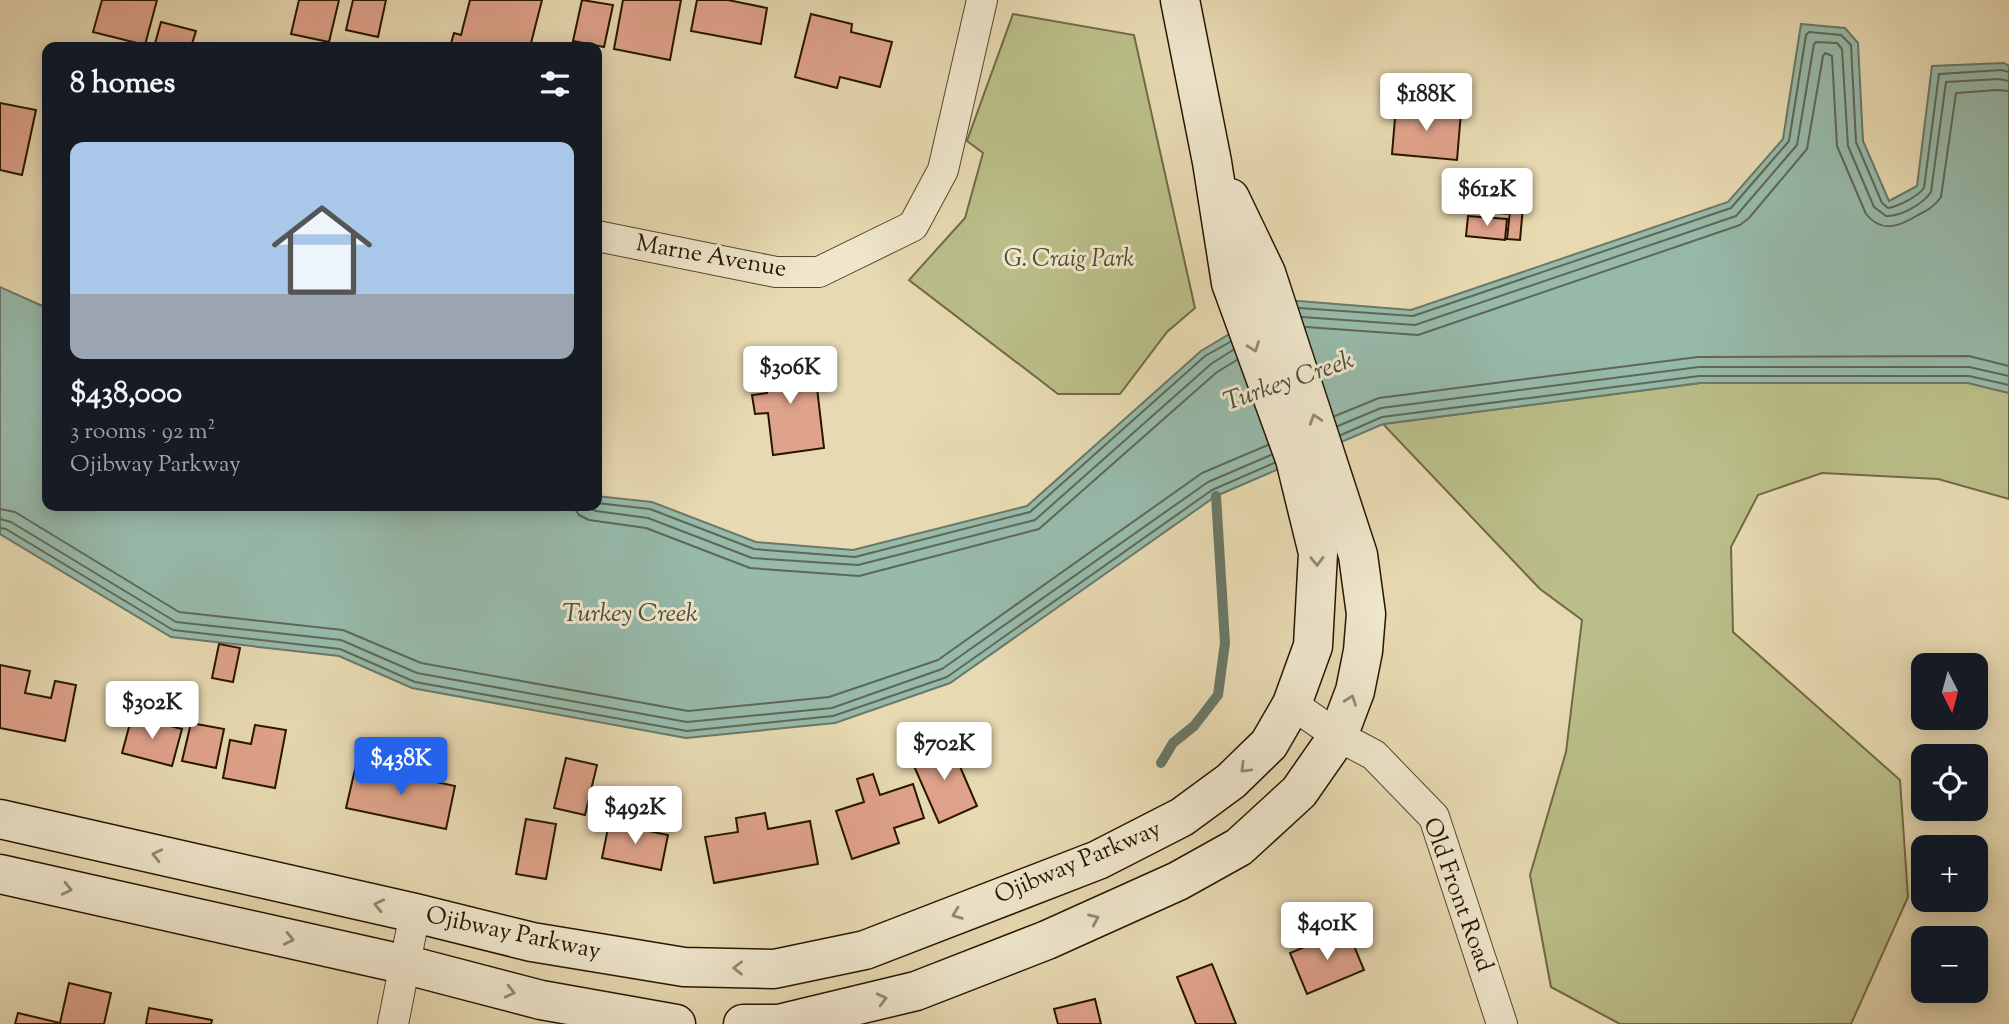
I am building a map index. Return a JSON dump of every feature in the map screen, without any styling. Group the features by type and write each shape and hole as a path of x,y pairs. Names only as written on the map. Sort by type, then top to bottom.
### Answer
{"main road":[{"name":"Ojibway Parkway","path":"743,1024 779,1024 916,991 1047,940 1178,881 1240,847 1299,792 1338,736 1355,691 1363,651 1366,614 1358,555 1321,489 1249,278 1212,162 1180,0"},
{"name":"Ojibway Parkway","path":"0,819 532,942 684,967 774,969 864,950 1098,860 1182,817 1231,781 1269,744 1292,705 1313,646 1321,489"},
{"path":"0,874 407,965 541,1000 676,1024"}],"street":[{"name":"Marne Avenue","path":"602,237 776,272 819,272 913,226 943,170 982,0"},
{"name":"Old Front Road","path":"1292,705 1338,736 1374,755 1434,817 1503,1024"},
{"path":"393,1024 407,965 415,913"}],"green space":[{"name":"G. Craig Park","path":"1013,14 1134,35 1195,308 1167,332 1120,394 1058,394 909,280 965,218 983,153 967,141"},
{"path":"1700,383 1969,383 2009,393 2009,499 1938,479 1822,473 1758,495 1731,547 1733,632 1900,780 1908,897 1851,1024 1620,1024 1551,987 1530,875 1566,752 1582,620 1540,589 1383,424"}],"water":[{"name":"Turkey Creek","path":"1801,24 1845,28 1858,43 1863,141 1889,201 1917,186 1932,66 2004,63 2009,66 2009,393 1968,383 1700,383 1383,424 1216,496 950,683 835,723 686,738 412,688 339,656 171,637 0,534 0,287 42,306 42,511 602,511 602,497 652,502 756,542 853,550 1027,506 1201,351 1286,300 1411,310 1728,202 1783,139"}],"building":[{"path":"102,0 157,0 146,42 133,42 93,32"},
{"path":"299,0 339,0 329,42 291,34"},
{"path":"353,0 386,0 378,37 346,30"},
{"path":"470,0 542,0 531,42 451,42 454,33 461,35"},
{"path":"582,0 613,5 604,47 602,42 573,41"},
{"path":"623,0 681,0 670,60 614,49"},
{"path":"697,0 728,0 767,8 761,44 691,31"},
{"path":"811,14 852,24 851,32 892,42 880,87 840,77 837,88 795,77"},
{"path":"161,22 196,31 193,42 155,42"},
{"path":"0,103 36,110 22,175 0,170"},
{"path":"1396,106 1461,112 1457,160 1392,154"},
{"path":"1513,183 1525,184 1520,240 1507,239"},
{"path":"1490,184 1510,186 1507,214 1487,212"},
{"path":"1468,216 1507,219 1505,240 1466,236"},
{"path":"802,352 807,389 817,388 824,448 773,455 768,413 755,414 752,395 767,393 763,358"},
{"path":"219,644 240,648 233,682 212,678"},
{"path":"0,665 30,671 25,693 51,698 55,681 76,685 65,741 0,728"},
{"path":"132,716 182,729 172,766 122,753"},
{"path":"191,723 224,729 216,768 182,761"},
{"path":"255,725 286,730 275,788 223,778 230,740 251,744"},
{"path":"949,741 977,806 939,823 910,757"},
{"path":"566,758 597,765 585,815 554,808"},
{"path":"356,765 455,786 446,829 346,808"},
{"path":"873,774 880,795 913,784 924,818 894,828 899,843 852,859 836,811 864,802 857,779"},
{"path":"765,813 768,829 810,821 818,864 714,883 705,837 738,832 736,818"},
{"path":"526,819 556,824 546,879 516,874"},
{"path":"609,823 668,835 661,870 602,858"},
{"path":"1347,929 1364,970 1307,994 1290,953"},
{"path":"1212,964 1236,1024 1196,1024 1177,977"},
{"path":"69,983 111,993 104,1024 15,1024 18,1013 60,1023"},
{"path":"1095,999 1101,1024 1058,1024 1054,1009"},
{"path":"149,1008 212,1020 211,1024 146,1024"}],"waterway":[{"path":"1161,763 1173,743 1194,726 1218,695 1225,643 1216,496"}]}
